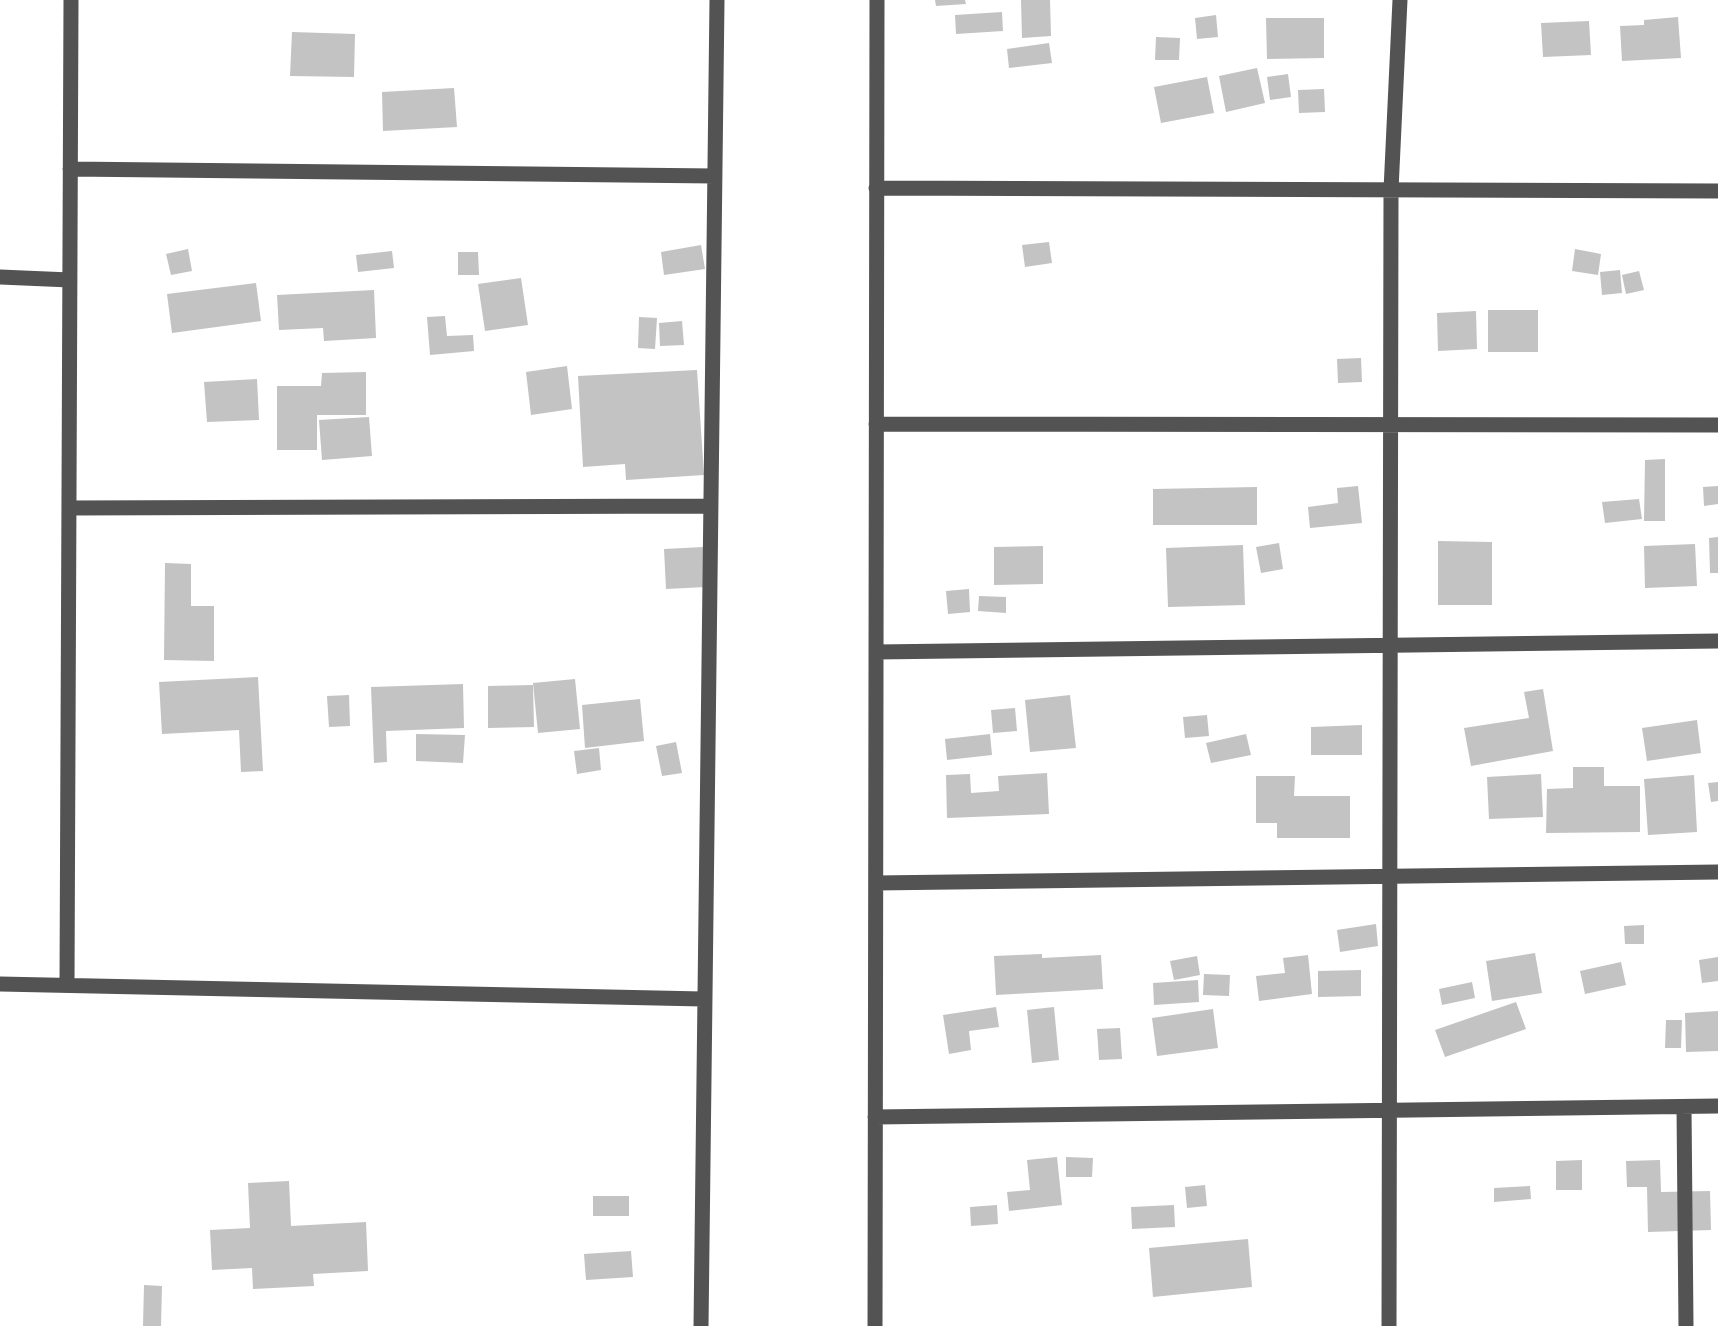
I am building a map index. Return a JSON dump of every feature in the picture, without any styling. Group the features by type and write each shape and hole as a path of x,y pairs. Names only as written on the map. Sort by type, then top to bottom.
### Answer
{"street":[{"path":"67,985 71,0"},
{"path":"701,1326 703,999 717,0"},
{"path":"875,1326 877,0"},
{"path":"1389,1326 1390,190 1400,0"},
{"path":"70,169 715,176"},
{"path":"876,189 1718,191"},
{"path":"0,277 70,280"},
{"path":"876,424 1718,425"},
{"path":"69,508 710,506"},
{"path":"876,652 1718,641"},
{"path":"876,883 1718,872"},
{"path":"0,984 703,999"},
{"path":"875,1117 1718,1106"},
{"path":"1684,1107 1686,1326"}],"building":[{"path":"935,0 965,0 966,4 936,6"},
{"path":"1021,0 1050,0 1051,36 1022,38"},
{"path":"1002,12 1003,31 956,34 955,15"},
{"path":"1216,15 1218,37 1197,39 1195,18"},
{"path":"1678,17 1681,58 1622,61 1620,26 1644,25 1644,20"},
{"path":"1266,18 1324,18 1324,58 1267,59"},
{"path":"1589,21 1591,55 1543,57 1541,23"},
{"path":"292,32 355,34 354,77 290,76"},
{"path":"1156,37 1180,38 1179,60 1155,60"},
{"path":"1049,43 1052,63 1009,68 1007,49"},
{"path":"1257,68 1265,103 1226,112 1219,76"},
{"path":"1288,74 1291,97 1270,100 1267,77"},
{"path":"1207,77 1214,113 1161,123 1154,87"},
{"path":"454,88 457,127 383,131 382,92"},
{"path":"1324,89 1325,112 1299,113 1298,90"},
{"path":"1049,242 1052,263 1025,267 1022,245"},
{"path":"701,245 705,269 664,275 661,252"},
{"path":"188,249 192,271 171,275 166,254"},
{"path":"1575,249 1601,254 1598,275 1572,271"},
{"path":"392,251 394,268 358,272 356,255"},
{"path":"458,252 478,252 479,275 458,275"},
{"path":"1620,270 1622,293 1602,295 1600,272"},
{"path":"1639,271 1644,290 1626,294 1622,275"},
{"path":"521,278 528,325 485,331 478,284"},
{"path":"256,283 261,321 172,333 167,294"},
{"path":"374,290 376,338 324,341 323,328 279,330 277,295"},
{"path":"1488,310 1538,310 1538,352 1488,352"},
{"path":"1476,311 1477,349 1438,351 1437,313"},
{"path":"445,316 447,336 473,335 474,351 430,355 427,317"},
{"path":"639,317 657,318 655,349 638,348"},
{"path":"682,321 684,345 660,346 659,323"},
{"path":"1361,358 1362,382 1338,383 1337,359"},
{"path":"567,366 572,409 531,415 526,372"},
{"path":"697,370 704,475 626,480 625,464 583,467 578,376"},
{"path":"366,372 366,415 317,415 317,450 277,450 277,386 321,386 322,373"},
{"path":"257,379 259,420 207,422 204,382"},
{"path":"369,417 372,456 322,460 319,420"},
{"path":"1665,459 1665,521 1644,521 1645,460"},
{"path":"1358,486 1362,523 1310,528 1308,507 1338,503 1337,488"},
{"path":"1718,486 1718,504 1704,506 1703,487"},
{"path":"1257,487 1257,525 1153,525 1153,489"},
{"path":"1639,499 1642,519 1605,523 1602,502"},
{"path":"1718,537 1718,573 1710,573 1709,538"},
{"path":"1438,541 1492,542 1492,605 1438,605"},
{"path":"1279,543 1283,569 1261,573 1256,547"},
{"path":"1695,544 1697,586 1645,588 1644,546"},
{"path":"1243,545 1245,605 1168,607 1166,548"},
{"path":"1043,546 1043,584 994,585 994,547"},
{"path":"703,547 706,587 666,589 664,549"},
{"path":"165,563 191,564 191,606 214,606 214,661 164,660"},
{"path":"969,589 970,612 948,614 946,591"},
{"path":"979,596 1006,597 1006,613 978,611"},
{"path":"258,677 263,771 241,772 239,730 162,734 159,682"},
{"path":"575,679 580,729 538,733 533,683"},
{"path":"463,684 464,728 386,731 387,762 374,763 371,687"},
{"path":"533,685 534,727 488,728 488,686"},
{"path":"1543,689 1553,751 1471,766 1464,728 1529,718 1524,692"},
{"path":"349,695 350,726 329,727 327,696"},
{"path":"1070,695 1076,748 1030,752 1025,700"},
{"path":"640,699 644,741 585,748 582,705"},
{"path":"1015,708 1017,731 993,733 991,710"},
{"path":"1207,715 1209,736 1185,738 1183,717"},
{"path":"1697,720 1701,753 1647,761 1642,728"},
{"path":"1362,725 1362,755 1311,755 1311,727"},
{"path":"416,734 465,735 463,763 416,761"},
{"path":"990,734 992,755 947,760 945,739"},
{"path":"1246,734 1251,755 1211,763 1206,743"},
{"path":"676,742 682,773 662,776 656,746"},
{"path":"599,748 601,770 577,774 574,751"},
{"path":"1573,767 1604,767 1604,786 1640,786 1640,832 1546,833 1547,789 1573,788"},
{"path":"1047,773 1049,814 947,818 946,775 970,774 971,793 999,791 998,776"},
{"path":"1541,774 1543,817 1489,819 1487,777"},
{"path":"1694,775 1697,832 1648,835 1644,779"},
{"path":"1256,776 1295,776 1294,796 1350,796 1350,838 1277,838 1277,823 1256,823"},
{"path":"1718,782 1718,801 1711,802 1708,783"},
{"path":"1376,924 1378,946 1340,952 1337,930"},
{"path":"1644,925 1644,944 1625,944 1624,926"},
{"path":"1535,953 1542,993 1492,1001 1486,961"},
{"path":"1042,954 1042,958 1101,955 1103,989 996,995 994,956"},
{"path":"1308,955 1312,994 1259,1001 1256,976 1285,973 1283,958"},
{"path":"1197,956 1200,975 1174,980 1170,961"},
{"path":"1718,957 1718,981 1702,983 1699,960"},
{"path":"1621,962 1626,985 1585,994 1580,971"},
{"path":"1361,970 1361,996 1318,997 1318,971"},
{"path":"1204,974 1230,975 1229,996 1203,995"},
{"path":"1198,980 1199,1002 1154,1005 1153,983"},
{"path":"1472,982 1475,998 1442,1005 1439,989"},
{"path":"1516,1002 1526,1029 1445,1057 1435,1030"},
{"path":"996,1007 999,1027 969,1031 971,1050 949,1054 943,1015"},
{"path":"1054,1007 1059,1060 1032,1063 1027,1010"},
{"path":"1213,1009 1218,1048 1157,1056 1152,1018"},
{"path":"1718,1011 1718,1051 1686,1052 1685,1013"},
{"path":"1666,1020 1682,1020 1681,1048 1665,1048"},
{"path":"1120,1028 1122,1059 1099,1060 1097,1029"},
{"path":"1057,1157 1062,1205 1009,1211 1007,1192 1030,1190 1027,1160"},
{"path":"1066,1157 1093,1158 1092,1177 1066,1177"},
{"path":"1582,1160 1582,1190 1556,1190 1556,1161"},
{"path":"1660,1160 1661,1192 1710,1191 1711,1230 1648,1232 1647,1187 1627,1187 1626,1161"},
{"path":"289,1181 291,1226 366,1222 368,1271 313,1274 314,1286 253,1289 252,1268 212,1270 210,1230 250,1228 248,1183"},
{"path":"1205,1185 1207,1206 1187,1208 1185,1187"},
{"path":"1530,1186 1531,1199 1494,1202 1494,1188"},
{"path":"593,1196 629,1196 629,1216 593,1216"},
{"path":"997,1205 998,1224 971,1226 970,1207"},
{"path":"1174,1205 1175,1227 1132,1229 1131,1207"},
{"path":"1248,1239 1252,1287 1153,1297 1149,1248"},
{"path":"631,1251 633,1277 586,1280 584,1254"},
{"path":"144,1285 162,1286 161,1326 143,1326"}]}
